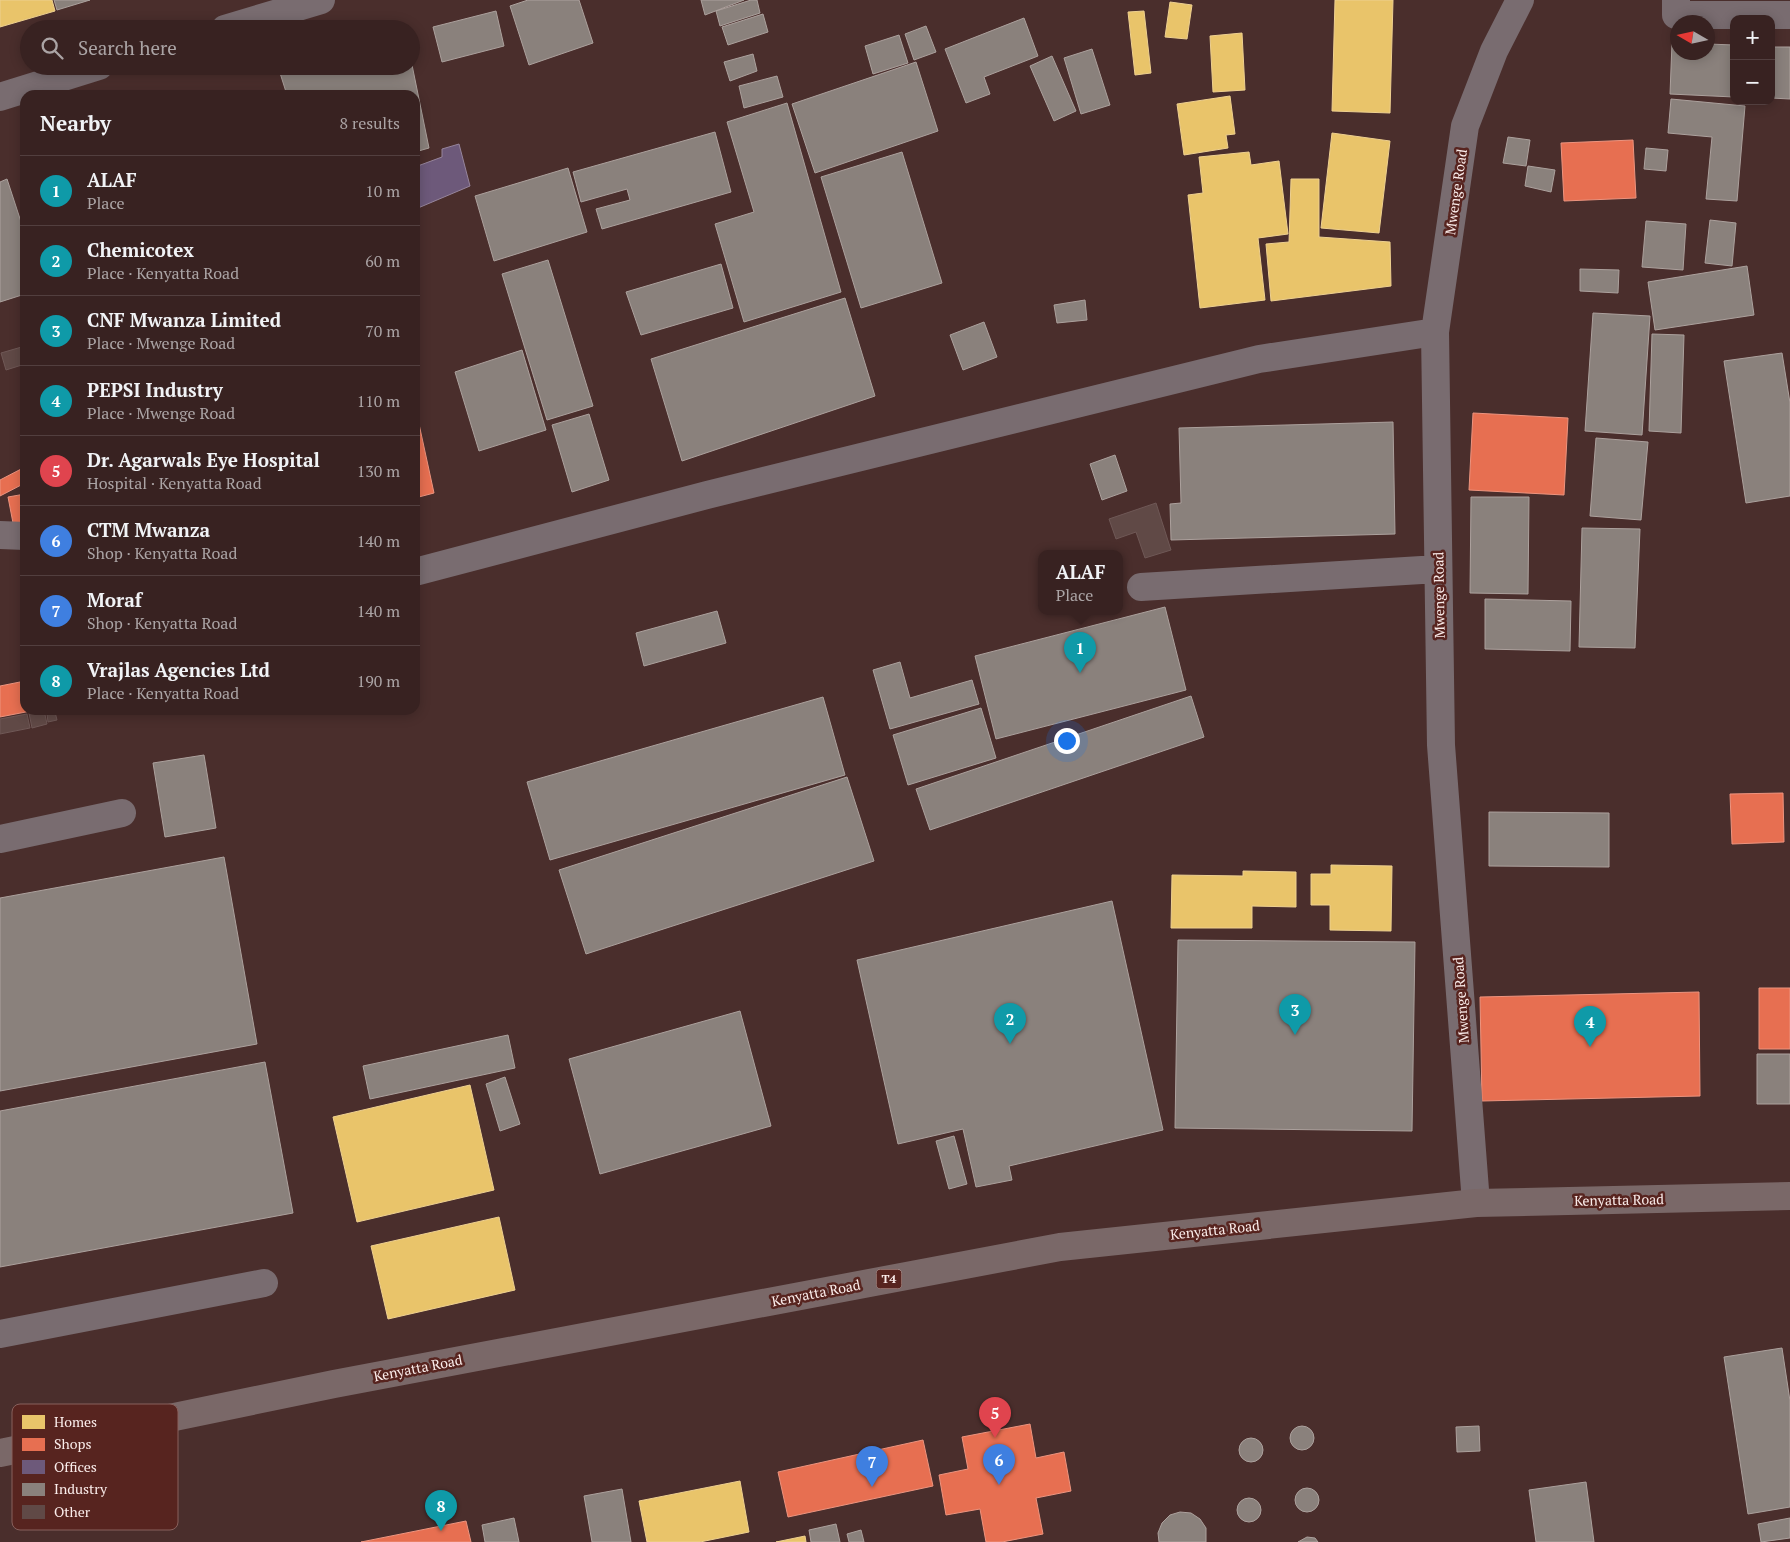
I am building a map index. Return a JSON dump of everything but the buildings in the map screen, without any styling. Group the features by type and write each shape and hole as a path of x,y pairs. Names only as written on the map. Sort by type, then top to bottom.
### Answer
{"highway":[{"name":"Kenyatta Road","path":"178,1416 334,1384 1060,1246 1476,1203 1790,1196"}],"street":[{"path":"255,20 321,0"},
{"name":"Mwenge Road","path":"1476,1203 1441,745 1435,332 1466,126 1494,51 1520,0"},
{"path":"1676,0 1676,15 1790,15"},
{"path":"41,90 65,86 84,75"},
{"path":"0,97 20,94"},
{"path":"420,571 707,495 1259,358 1435,332"},
{"path":"0,535 20,536"},
{"path":"1141,586 1438,569"},
{"path":"0,839 122,813"},
{"path":"0,1334 264,1283"}],"place":[{"name":"ALAF","path":"1080,673"},
{"name":"CNF Mwanza Limited","path":"1295,1035"},
{"name":"Chemicotex","path":"1010,1044"},
{"name":"PEPSI Industry","path":"1590,1047"},
{"name":"Dr. Agarwals Eye Hospital","path":"995,1438"},
{"name":"CTM Mwanza","path":"999,1485"},
{"name":"Moraf","path":"872,1487"},
{"name":"Vrajlas Agencies Ltd","path":"441,1531"}]}
